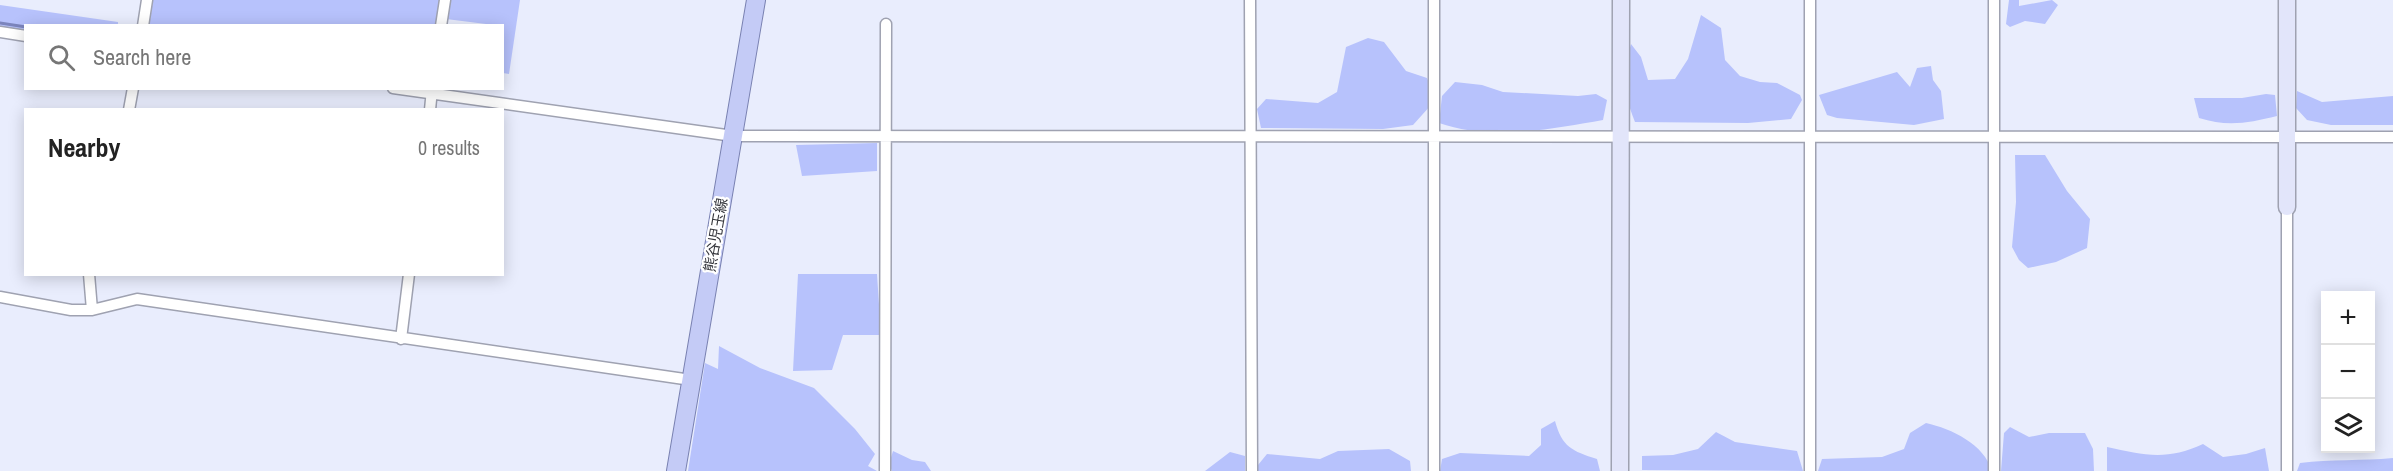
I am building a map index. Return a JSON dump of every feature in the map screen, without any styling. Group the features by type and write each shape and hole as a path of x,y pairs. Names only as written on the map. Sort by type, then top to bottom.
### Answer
{"main road":[{"name":"熊谷児玉線","path":"676,471 756,0"}],"street":[{"path":"143,24 147,0"},
{"path":"441,24 445,0"},
{"path":"1250,0 1252,471"},
{"path":"1434,0 1434,471"},
{"path":"1620,471 1621,0"},
{"path":"1810,0 1810,471"},
{"path":"1994,0 1994,471"},
{"path":"2287,0 2287,471"},
{"path":"885,471 886,24"},
{"path":"0,32 24,36"},
{"path":"129,108 133,90"},
{"path":"412,90 733,136 2393,137"},
{"path":"430,108 432,92"},
{"path":"89,276 92,310"},
{"path":"401,339 409,276"},
{"path":"0,297 71,310 92,310 137,299 691,380"}],"shaded area":[{"path":"153,0 520,0 509,74 504,73 504,24 438,18 436,24 149,24"},
{"path":"2009,0 2019,0 2019,6 2052,0 2058,5 2045,24 2025,21 2010,27 2006,24"},
{"path":"0,5 118,22 118,24 24,24 24,36 0,32"},
{"path":"1701,15 1721,28 1725,60 1740,76 1760,82 1777,83 1800,95 1802,100 1791,119 1748,123 1635,122 1628,102 1625,83 1631,44 1641,57 1648,80 1675,79 1688,59"},
{"path":"1368,38 1384,42 1406,71 1427,78 1433,92 1431,105 1413,125 1383,129 1261,128 1257,109 1266,99 1318,103 1337,92 1346,47"},
{"path":"1931,66 1933,80 1941,91 1944,119 1914,125 1837,118 1827,115 1819,95 1897,72 1910,87 1917,68"},
{"path":"1455,82 1482,85 1503,92 1578,96 1596,94 1607,100 1603,120 1521,132 1479,131 1439,123 1442,96"},
{"path":"2297,91 2322,102 2393,96 2393,125 2331,125 2307,120 2296,108"},
{"path":"2266,94 2275,95 2277,116 2238,123 2199,118 2194,98 2242,98"},
{"path":"877,143 877,171 802,176 796,145"},
{"path":"2015,155 2045,155 2067,191 2090,219 2087,248 2056,262 2028,268 2019,260 2012,247 2016,202"},
{"path":"798,274 877,274 881,335 843,335 832,370 793,371"},
{"path":"719,346 760,368 814,388 855,429 875,454 868,466 877,471 688,471 705,363 718,369"},
{"path":"1555,421 1561,437 1569,447 1597,459 1600,471 1440,471 1442,459 1460,453 1529,456 1541,445 1541,429"},
{"path":"1926,423 1946,429 1966,439 1982,453 1992,471 1818,471 1822,459 1882,457 1904,449 1910,433"},
{"path":"2010,427 2029,437 2049,433 2085,433 2093,449 2094,471 2001,471 2004,433"},
{"path":"1716,432 1735,442 1797,451 1803,471 1642,470 1642,456 1673,455 1698,449"},
{"path":"2203,444 2223,457 2246,454 2265,448 2269,471 2107,471 2107,447 2144,454 2166,455"},
{"path":"1389,449 1410,461 1411,471 1257,471 1258,465 1267,454 1320,459 1338,451"},
{"path":"893,451 912,460 925,462 931,471 892,471 889,464"},
{"path":"1230,452 1245,456 1245,471 1205,471"},
{"path":"2393,458 2393,471 2297,471 2300,463"}],"waterway":[{"path":"0,23 24,27"}]}
